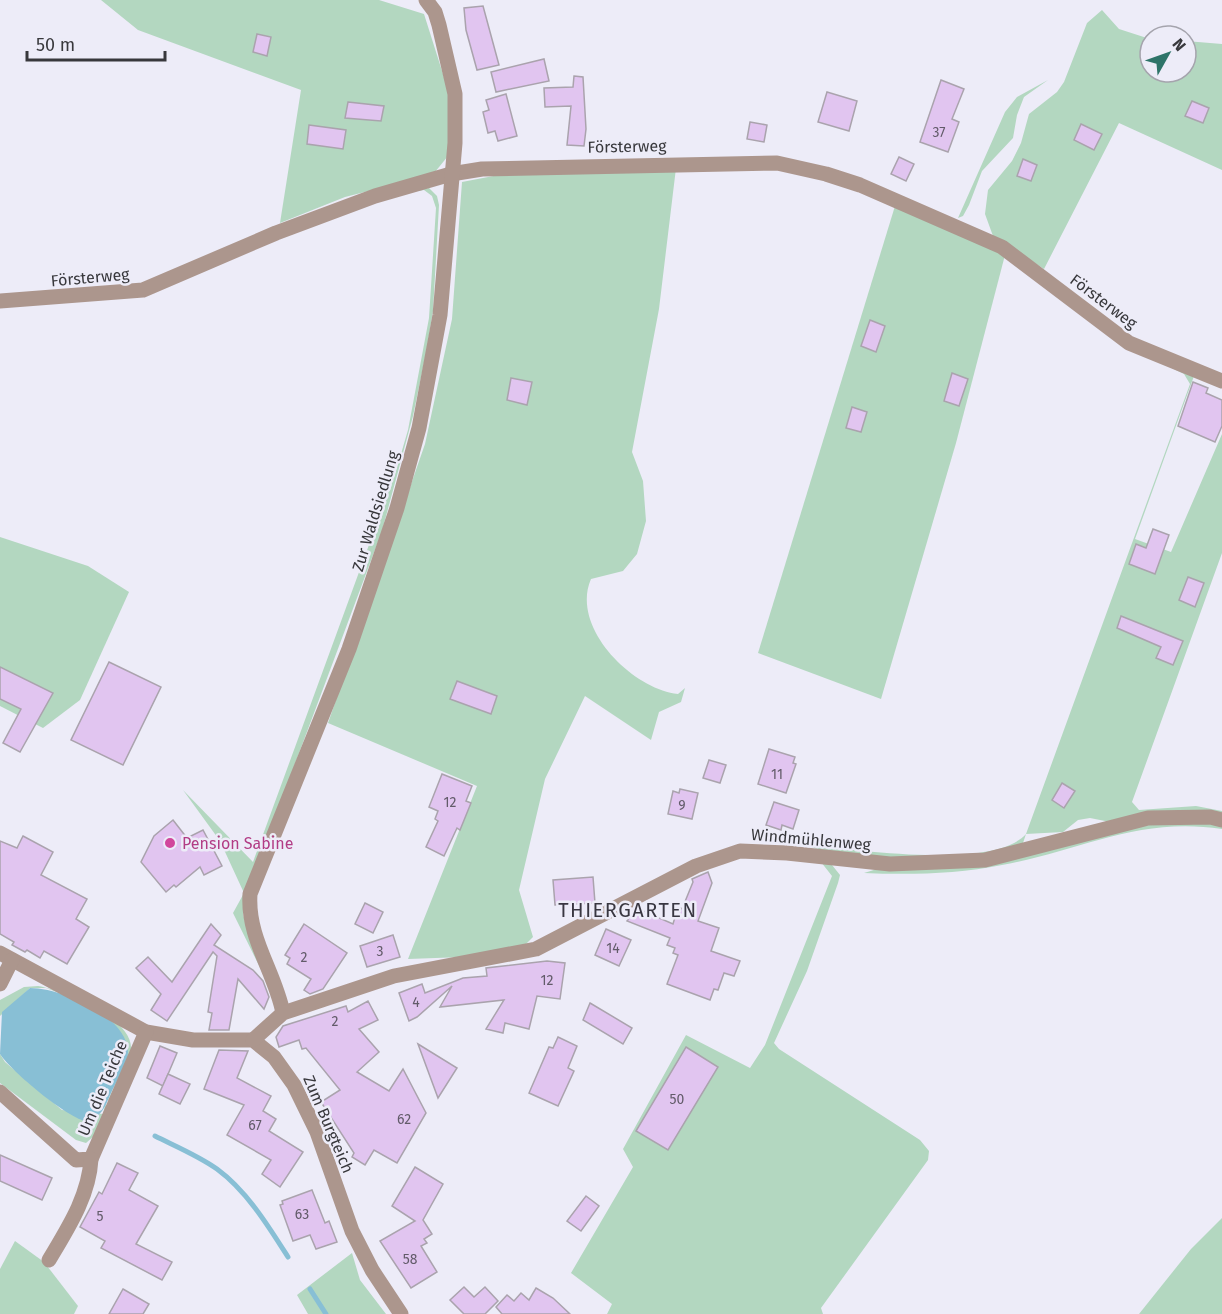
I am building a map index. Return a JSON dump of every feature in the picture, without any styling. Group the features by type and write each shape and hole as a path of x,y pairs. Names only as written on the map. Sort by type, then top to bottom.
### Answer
{"street":[{"name":"Zur Waldsiedlung","path":"284,1013 280,996 253,931 249,915 250,894 349,649 397,508 419,428 440,315 455,143 455,94 437,19 426,0"},
{"name":"Försterweg","path":"0,301 143,290 276,233 364,200 451,174 483,169 719,162 777,163 826,174 870,190 1002,247 1129,343 1222,381"},
{"name":"Windmühlenweg","path":"253,1040 284,1013 394,976 536,949 696,866 740,851 786,853 890,864 985,860 1148,818 1210,817 1222,820"},
{"path":"0,984 6,956 146,1032 193,1040 253,1040"},
{"name":"Um die Teiche","path":"49,1260 70,1225 90,1180 91,1159 146,1032"},
{"name":"Zum Burgteich","path":"253,1040 274,1057 294,1085 317,1132 352,1232 372,1270 401,1314"},
{"name":"Um die Teiche","path":"0,1092 76,1160 91,1159"}],"green space":[{"path":"101,0 379,0 424,14 449,93 448,156 435,172 424,177 345,197 280,223 301,90 138,30"},
{"path":"1102,10 1119,29 1138,35 1138,84 1198,84 1198,42 1222,44 1222,170 1119,123 1044,269 993,236 985,214 988,190 1012,161 1021,143 1029,114 1057,92 1064,82 1087,23"},
{"path":"1048,80 1024,97 1017,115 1013,138 982,171 969,205 963,216 958,218 1005,112 1017,97"},
{"path":"676,168 659,309 632,452 643,481 646,521 637,554 623,571 591,579 587,598 589,617 609,653 642,681 660,690 678,694 685,688 681,702 659,712 651,740 585,696 545,779 519,890 533,937 525,945 463,957 408,959 477,786 328,723 425,444 452,319 462,182 509,173"},
{"path":"429,188 437,196 439,205 433,311 413,416 382,531 246,895 243,914 250,941 275,998 233,913 244,893 220,841 183,790 253,862 396,471 408,430 429,318 436,208 432,196 424,190 404,193"},
{"path":"895,206 1005,255 956,443 881,699 758,653"},
{"path":"1131,348 1194,376 1135,539 1171,552 1222,434 1222,553 1132,802 1139,810 1196,806 1222,811 1222,815 1110,822 1090,818 1078,820 1063,832 1026,834 1190,384 1184,374"},
{"path":"0,537 88,566 129,592 80,700 43,728 0,706"},
{"path":"1176,822 1222,825 1222,829 1192,826 1136,831 1030,859 968,870 916,874 864,873 877,869 914,870 1149,825"},
{"path":"1026,834 1022,846 969,855 913,860 857,857 805,845 887,853 954,855 984,852 1009,845"},
{"path":"821,862 832,865 840,875 838,883 807,971 774,1043 779,1049 920,1140 929,1151 928,1160 821,1308 823,1314 607,1314 612,1304 571,1273 633,1167 623,1149 686,1035 750,1068 765,1045 832,876"},
{"path":"24,987 45,988 30,988 0,1016 0,1000"},
{"path":"48,989 64,993 95,1008 121,1027 129,1038 131,1050 128,1063 112,1102 108,1100 125,1066 70,997"},
{"path":"0,1054 5,1062 62,1110 103,1114 105,1105 109,1108 95,1135 86,1143 76,1140 0,1083"},
{"path":"1222,1218 1222,1314 1139,1314 1191,1249"},
{"path":"15,1241 44,1262 78,1306 74,1314 0,1314 0,1269"},
{"path":"352,1253 360,1280 386,1314 308,1314 297,1295"}],"water":[{"path":"30,988 58,993 90,1006 117,1026 125,1039 128,1057 125,1066 104,1108 88,1122 67,1112 41,1093 16,1072 0,1054 2,1012"}],"building":[{"path":"483,6 499,65 477,70 466,30 464,8"},
{"path":"257,34 271,37 267,56 253,52"},
{"path":"544,59 549,81 496,92 491,72"},
{"path":"574,76 583,77 586,129 584,146 567,145 571,106 545,107 544,88 573,87"},
{"path":"941,80 964,89 952,119 959,122 948,152 920,142"},
{"path":"827,92 857,101 849,131 818,122"},
{"path":"506,94 517,136 498,141 495,131 488,133 483,112 489,110 486,100"},
{"path":"1192,101 1209,108 1203,123 1185,116"},
{"path":"348,102 384,106 381,121 345,118"},
{"path":"750,122 767,125 764,142 747,139"},
{"path":"1081,124 1102,134 1094,150 1074,140"},
{"path":"309,125 346,130 343,149 307,144"},
{"path":"899,157 914,164 906,181 891,174"},
{"path":"1023,159 1037,165 1031,181 1017,176"},
{"path":"870,320 885,326 876,352 861,346"},
{"path":"952,373 968,379 959,406 944,401"},
{"path":"511,378 532,382 527,405 507,400"},
{"path":"1193,382 1208,388 1206,393 1222,400 1222,426 1215,442 1178,426"},
{"path":"852,407 867,412 861,432 846,428"},
{"path":"1153,529 1169,535 1155,574 1129,564 1136,544 1146,548"},
{"path":"1188,577 1204,583 1195,607 1179,600"},
{"path":"1121,616 1183,641 1173,665 1156,658 1161,647 1117,628"},
{"path":"109,662 161,687 123,765 71,740"},
{"path":"0,667 53,693 20,752 3,743 21,709 0,699"},
{"path":"457,681 497,696 491,714 450,699"},
{"path":"769,749 795,757 793,763 796,764 786,793 758,784"},
{"path":"709,760 726,765 720,783 703,778"},
{"path":"442,774 472,786 466,801 471,803 460,830 457,828 444,856 426,847 438,821 435,819 438,811 429,807"},
{"path":"1062,783 1075,791 1064,808 1052,800"},
{"path":"680,789 698,793 692,819 668,814 673,791 679,793"},
{"path":"774,802 799,810 793,829 782,825 781,830 766,825"},
{"path":"173,820 187,838 203,830 222,866 204,875 200,867 176,887 174,885 166,892 141,862 154,836"},
{"path":"23,836 53,852 41,875 87,899 76,919 89,927 67,964 44,951 40,958 27,950 25,952 12,945 14,942 0,934 0,841 17,848"},
{"path":"708,872 712,883 698,921 719,928 711,951 740,961 734,976 724,973 718,990 714,989 710,1000 667,984 678,955 673,953 675,948 667,945 670,938 627,921 636,908 673,924 678,907 682,909 693,882 692,879"},
{"path":"593,877 595,903 555,905 553,880"},
{"path":"365,903 383,912 373,933 355,924"},
{"path":"211,924 221,935 214,945 253,970 263,981 269,997 264,1009 238,979 229,1030 209,1030 212,1013 208,1012 217,956 213,952 167,1021 151,1010 161,994 136,968 148,957 172,982"},
{"path":"304,924 347,953 323,989 310,994 304,990 311,979 287,964 290,958 285,955"},
{"path":"606,929 631,940 619,966 595,955"},
{"path":"393,935 400,957 367,967 360,946"},
{"path":"547,961 565,963 560,999 537,996 529,1029 505,1023 503,1033 486,1029 504,1000 440,1007 452,986 417,1017 409,1021 399,993 422,984 425,993 463,978 487,976 486,968"},
{"path":"368,1001 378,1020 359,1029 379,1052 357,1072 389,1091 403,1069 426,1113 397,1163 374,1150 365,1165 352,1157 354,1153 321,1102 340,1090 306,1048 302,1049 299,1040 279,1047 276,1037 283,1026 346,1006 348,1012"},
{"path":"590,1003 632,1028 623,1044 583,1020"},
{"path":"558,1037 577,1046 568,1068 574,1071 558,1106 529,1093 549,1047 553,1048"},
{"path":"418,1044 457,1068 438,1098"},
{"path":"160,1046 177,1053 163,1086 147,1078"},
{"path":"686,1047 718,1067 668,1150 636,1131"},
{"path":"219,1050 248,1051 237,1078 271,1096 263,1111 276,1119 269,1131 303,1152 280,1187 262,1174 271,1160 227,1135 244,1105 204,1089"},
{"path":"168,1074 190,1084 180,1104 159,1094"},
{"path":"0,1155 52,1178 42,1200 0,1181"},
{"path":"117,1163 138,1173 129,1190 158,1206 136,1244 172,1262 162,1280 101,1248 105,1241 80,1227 99,1192 102,1194"},
{"path":"415,1167 443,1184 423,1220 432,1234 424,1239 427,1243 421,1246 437,1272 411,1288 380,1241 415,1221 392,1206"},
{"path":"312,1190 325,1223 329,1221 337,1242 316,1249 310,1235 293,1241 280,1205 283,1204 282,1201"},
{"path":"586,1196 599,1206 581,1231 567,1221"},
{"path":"464,1287 474,1297 485,1287 498,1301 485,1314 464,1314 450,1300"},
{"path":"536,1288 553,1298 570,1314 502,1314 496,1307 507,1295 514,1301 521,1293 529,1300"},
{"path":"123,1289 149,1304 143,1314 109,1314"}],"waterway":[{"path":"155,1136 203,1160 228,1178 257,1210 288,1257"},
{"path":"310,1289 326,1314"}],"place":[{"name":"Pension Sabine","path":"170,843"}],"district":[{"name":"THIERGARTEN","path":"628,910"}]}
